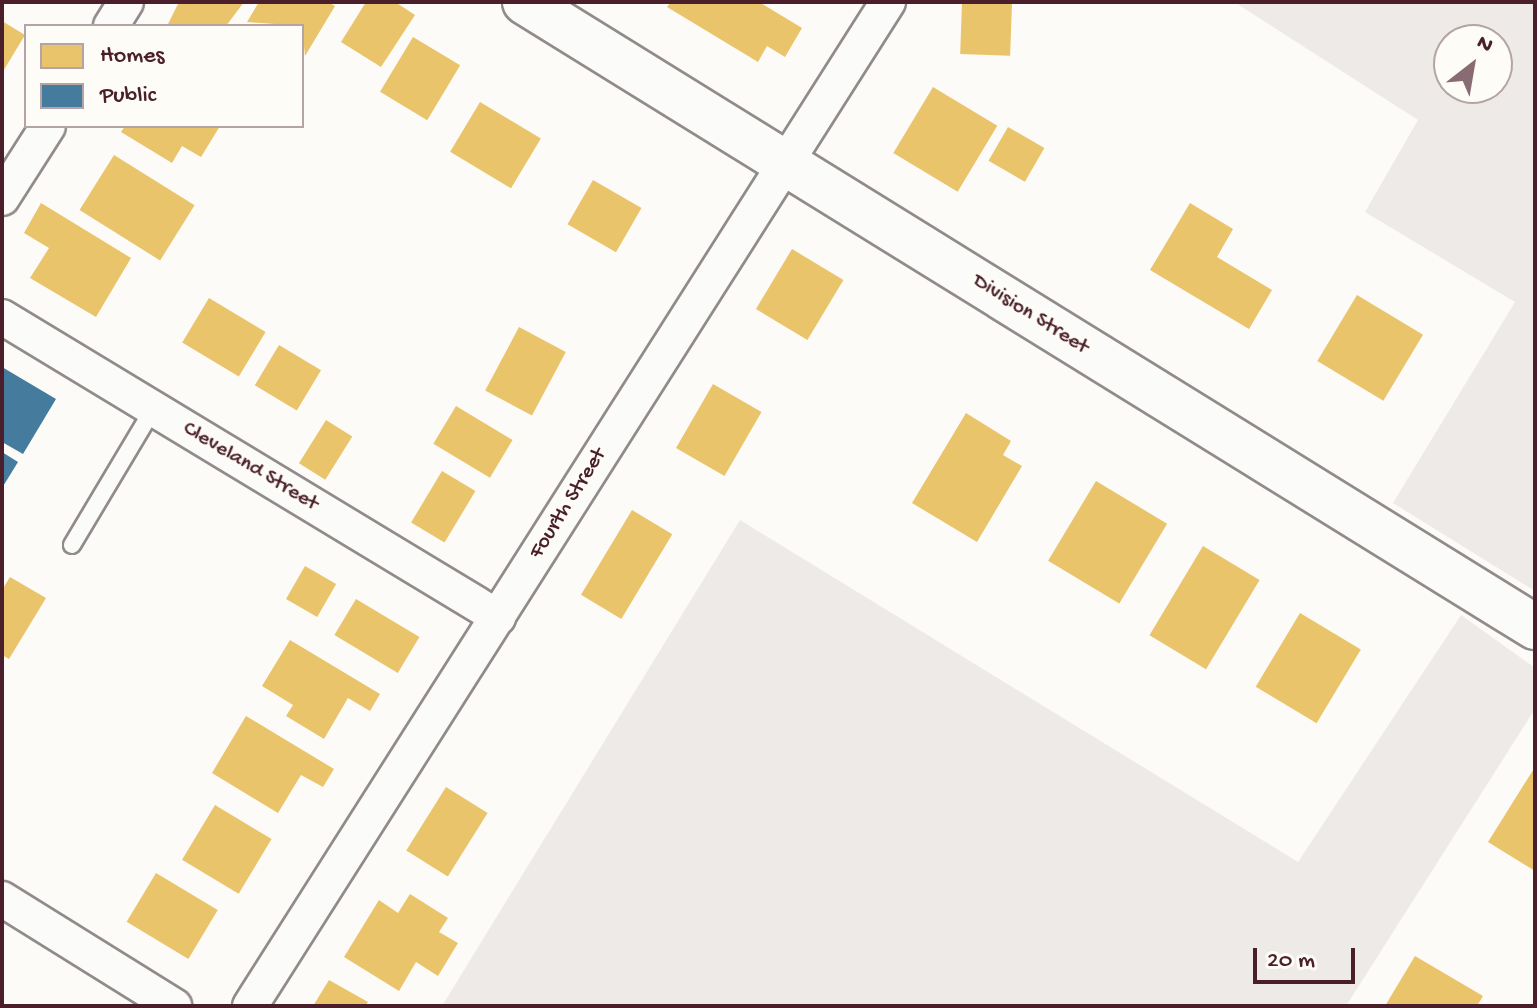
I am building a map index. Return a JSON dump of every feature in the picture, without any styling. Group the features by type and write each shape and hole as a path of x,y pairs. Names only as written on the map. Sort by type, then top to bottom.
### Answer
{"street":[{"path":"112,24 126,2"},
{"name":"Division Street","path":"525,2 1535,627"},
{"name":"Fourth Street","path":"250,1006 782,163 888,2"},
{"path":"2,198 47,128"},
{"name":"Cleveland Street","path":"2,317 498,617"},
{"path":"2,899 174,1006"}],"lane":[{"path":"72,545 153,409"}],"shaded area":[{"path":"1234,2 1535,2 1535,591 1393,503 1515,302 1365,212 1418,120"},
{"path":"740,520 1298,862 1461,615 1535,668 1535,709 1346,1006 442,1006"}],"building: Homes":[{"path":"179,2 244,2 228,24 168,24"},
{"path":"259,2 328,2 335,6 305,56 304,24 247,22"},
{"path":"366,2 395,2 415,15 381,67 341,42"},
{"path":"671,2 759,2 802,28 785,57 767,46 758,62 667,7"},
{"path":"962,2 1012,4 1010,56 960,54"},
{"path":"2,21 24,37 2,73"},
{"path":"413,37 460,65 427,120 380,92"},
{"path":"933,87 997,126 958,192 893,153"},
{"path":"480,102 541,139 511,188 450,152"},
{"path":"1008,127 1044,148 1025,182 988,161"},
{"path":"124,128 219,128 201,157 182,146 172,163 121,132"},
{"path":"114,155 195,205 160,260 80,210"},
{"path":"593,180 641,208 616,252 568,224"},
{"path":"41,203 131,258 96,317 30,278 49,248 24,233"},
{"path":"1190,203 1233,229 1217,257 1272,290 1249,329 1150,270"},
{"path":"792,249 843,280 807,340 756,309"},
{"path":"1357,295 1423,335 1383,401 1317,361"},
{"path":"209,298 266,332 239,377 182,343"},
{"path":"519,327 566,352 532,415 485,391"},
{"path":"279,345 321,370 297,411 255,385"},
{"path":"713,384 761,412 724,476 676,448"},
{"path":"456,406 513,440 490,478 433,444"},
{"path":"966,413 1011,441 1003,455 1022,466 977,542 912,503"},
{"path":"326,420 352,436 325,480 299,463"},
{"path":"442,471 475,491 445,543 411,522"},
{"path":"1096,481 1167,524 1119,603 1048,561"},
{"path":"632,510 672,534 621,619 581,595"},
{"path":"1203,546 1260,580 1206,669 1149,635"},
{"path":"305,566 336,584 317,617 286,599"},
{"path":"10,577 46,598 9,659 2,655 2,590"},
{"path":"356,599 419,637 398,673 334,635"},
{"path":"1300,613 1361,650 1317,723 1256,687"},
{"path":"290,640 380,694 370,711 348,698 324,739 286,716 293,705 262,686"},
{"path":"246,716 334,769 323,787 301,775 278,813 212,773"},
{"path":"1535,767 1535,871 1488,842"},
{"path":"446,787 488,813 448,877 406,851"},
{"path":"215,805 272,839 239,894 182,860"},
{"path":"156,873 218,910 188,959 127,922"},
{"path":"410,894 448,918 439,932 458,943 438,976 416,962 399,991 344,957 379,900 398,913"},
{"path":"1415,956 1483,996 1477,1006 1385,1006"},
{"path":"329,980 368,1002 365,1006 313,1006"}],"building: Public":[{"path":"2,367 56,399 23,454 2,442"},
{"path":"2,452 18,462 2,488"}]}
